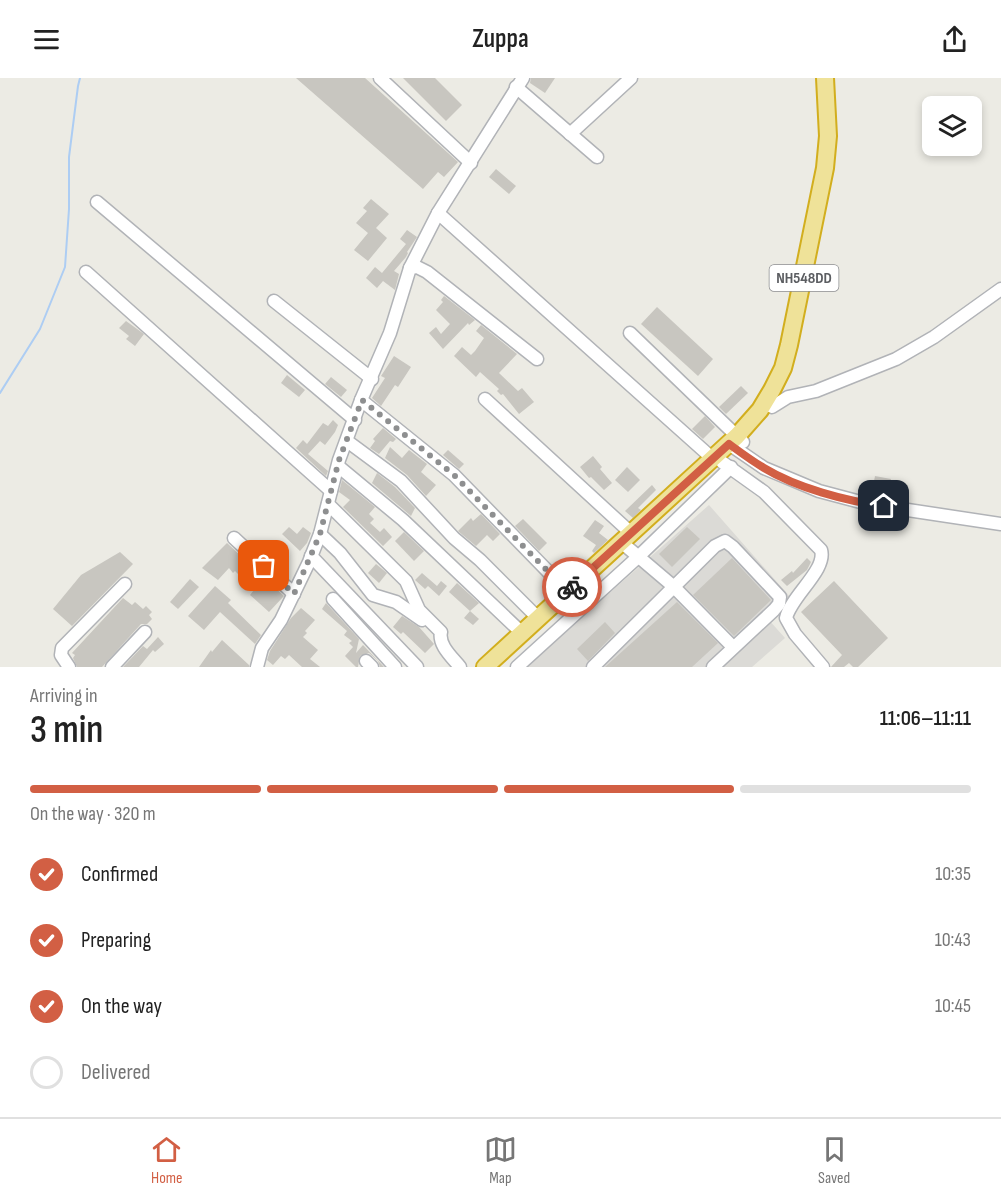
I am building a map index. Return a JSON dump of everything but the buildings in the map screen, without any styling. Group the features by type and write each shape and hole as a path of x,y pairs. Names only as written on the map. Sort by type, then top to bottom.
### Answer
{"highway":[{"name":"NH548DD","path":"496,667 722,462 772,390 783,368 802,314 825,168 828,136 825,78"},
{"name":"NH548DD","path":"736,443 772,407 786,382 838,151 836,78"},
{"name":"NH548DD","path":"485,667 567,591 632,545"}],"street":[{"path":"380,78 471,163"},
{"path":"570,134 631,78"},
{"path":"257,667 262,648 281,620 320,534 338,466 390,333 410,268 438,213 520,83 570,134 597,157"},
{"path":"97,201 355,420"},
{"path":"438,213 722,462 764,492 821,550 822,562 792,602 786,618 795,634 823,667"},
{"path":"410,268 417,267 427,272 537,359"},
{"path":"86,272 332,491"},
{"path":"772,407 789,397 816,391 896,359 934,337 1001,289"},
{"path":"274,301 372,379"},
{"path":"630,333 736,443 764,468 819,491 868,504 1001,524"},
{"path":"485,399 733,647"},
{"path":"362,400 454,475 567,591"},
{"path":"347,441 401,481 454,538 480,560 538,618"},
{"path":"517,667 632,545 722,462"},
{"path":"338,466 403,520 522,633"},
{"path":"328,504 406,581 419,610 441,632 442,644 460,667"},
{"path":"320,534 340,553 373,595 396,602 428,624 440,637"},
{"path":"234,538 294,594"},
{"path":"593,667 715,546 725,542 733,547 780,597 779,604 774,610 713,667"},
{"path":"311,556 417,667"},
{"path":"69,667 61,655 62,648 125,584"},
{"path":"333,599 396,667"},
{"path":"112,667 145,632"}],"shaded area":[{"path":"709,505 791,598 768,619 785,638 752,667 526,667"}],"waterway":[{"path":"0,393 40,329 65,267 69,209 69,157 80,78"}],"way so far":[{"path":"264,566 294,594 320,534 339,460 362,400 454,475 567,591 572,587"}],"route":[{"path":"572,587 729,444 764,468 788,479 819,491 884,506"}]}
